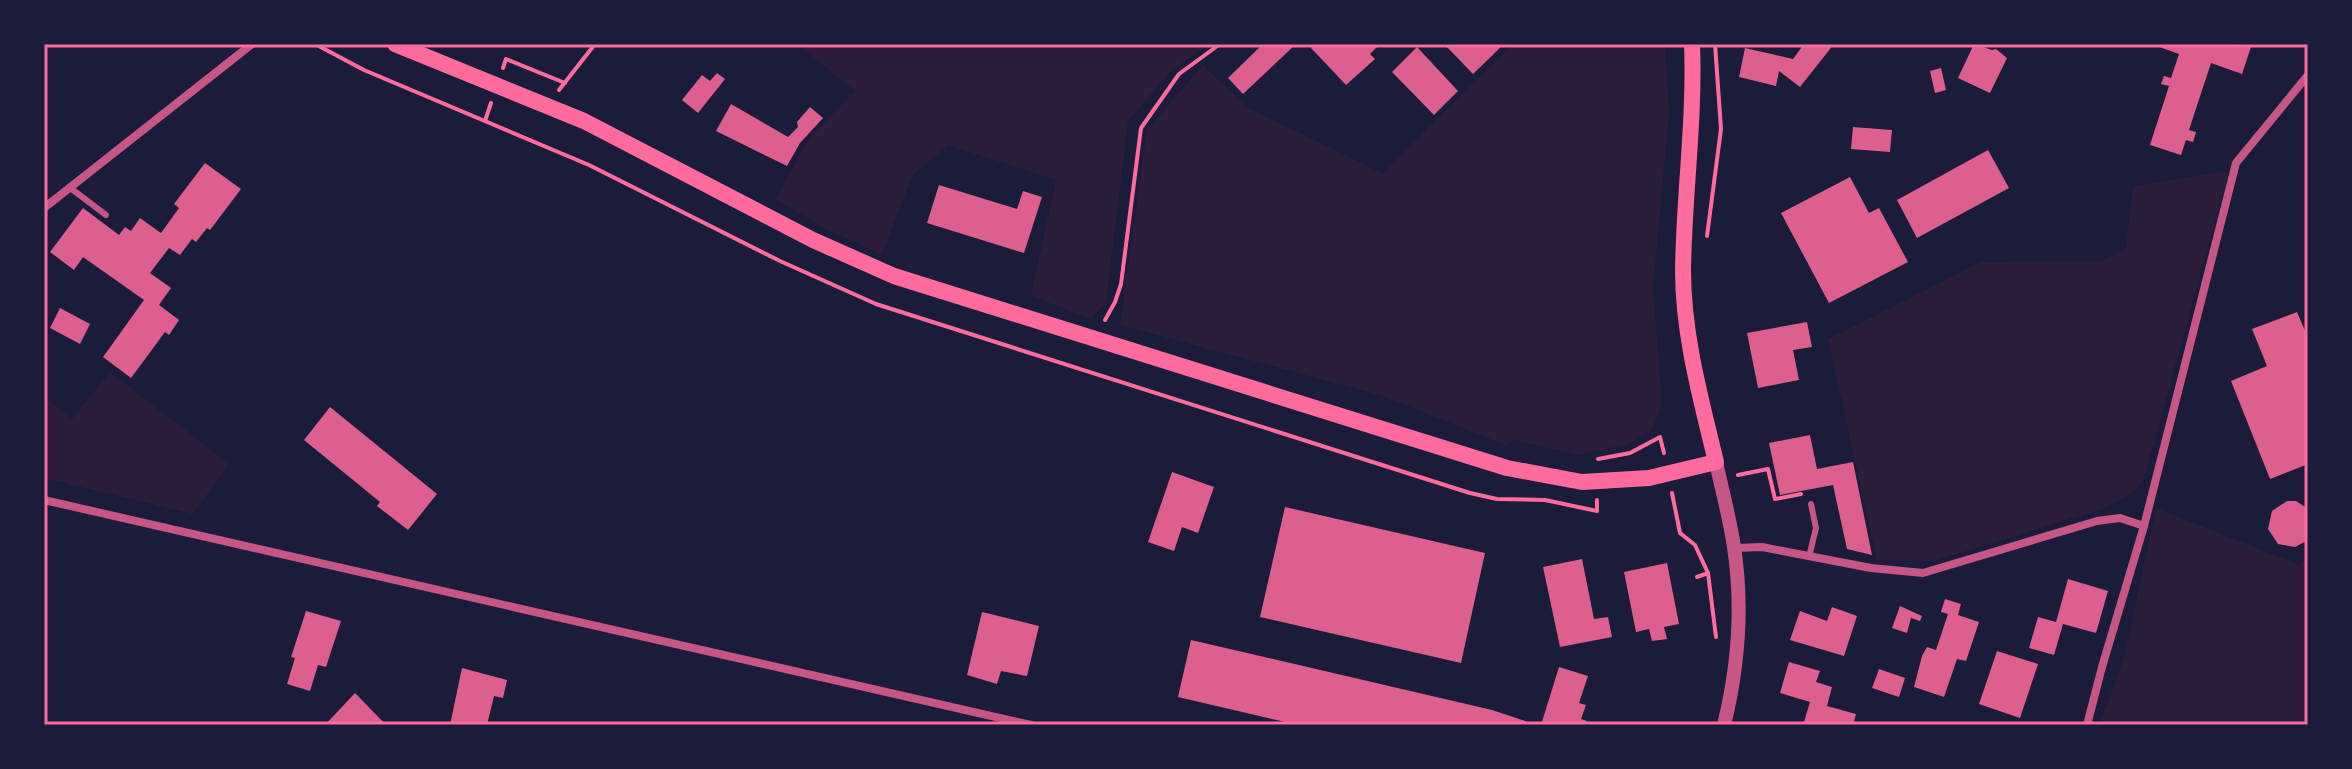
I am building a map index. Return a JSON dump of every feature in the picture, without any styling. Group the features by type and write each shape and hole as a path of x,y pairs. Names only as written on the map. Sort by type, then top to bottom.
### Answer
{"main road":[{"path":"395,44 551,107 856,261 894,276 1507,468 1582,482 1649,478 1716,462 1693,365 1683,271 1694,89 1692,44"}],"street":[{"path":"44,208 252,44"},
{"path":"2087,725 2144,526 2236,163 2308,75"},
{"path":"1716,462 1734,548 1738,647 1724,725"},
{"path":"44,500 1031,725"},
{"path":"1734,548 1762,547 1898,573 1923,573 2097,521 2120,518 2144,526"}],"lane":[{"path":"69,187 106,215"},
{"path":"1809,557 1816,528 1811,504"}],"path":[{"path":"551,107 559,91 595,44"},
{"path":"1092,340 1115,302 1121,284 1141,128 1179,74 1220,44"},
{"path":"1706,244 1721,129 1715,44"},
{"path":"1592,460 1630,453 1660,437 1680,533 1695,545 1708,573 1718,648"},
{"path":"1507,468 1497,499 1545,500 1597,511 1597,482"},
{"path":"1736,475 1768,469 1775,499 1810,492 1811,504"},
{"path":"1697,577 1708,573"}],"shaded area":[{"path":"797,44 1209,44 1170,72 1128,121 1106,303 1091,319 1031,296 1056,180 948,145 912,176 882,255 822,227 776,199 809,138 855,91"},
{"path":"1513,44 1665,44 1669,114 1653,288 1662,404 1652,430 1629,444 1578,455 1514,440 1505,445 1383,396 1120,325 1147,130 1203,65 1247,107 1382,173"},
{"path":"2229,171 2144,479 2132,494 2099,510 1934,561 1877,560 1828,339 1981,262 2103,261 2126,247 2133,186"},
{"path":"110,372 229,464 193,514 44,478 44,396 72,419"},
{"path":"2156,508 2299,565 2308,557 2308,725 2100,725 2125,654"}],"building":[{"path":"1263,44 1296,44 1243,94 1228,78"},
{"path":"1315,44 1380,44 1370,54 1375,59 1346,85 1311,48"},
{"path":"1444,44 1504,44 1473,74"},
{"path":"1804,44 1834,44 1800,87 1779,71 1776,86 1739,77 1745,48 1793,59"},
{"path":"1974,44 1996,49 2007,58 1990,93 1958,78"},
{"path":"2151,44 2252,44 2242,74 2211,63 2189,130 2196,132 2193,142 2186,140 2181,155 2150,145 2169,86 2161,84 2164,76 2171,78 2179,54"},
{"path":"1417,47 1458,91 1434,115 1392,72"},
{"path":"1941,68 1946,90 1935,93 1930,71"},
{"path":"717,73 725,79 698,113 682,100 702,75 710,81"},
{"path":"731,104 788,137 810,107 823,118 800,143 787,166 716,131"},
{"path":"1853,127 1892,130 1890,152 1851,149"},
{"path":"1988,150 2009,188 1917,238 1897,200"},
{"path":"205,163 241,189 210,230 207,228 196,242 192,239 180,255 169,248 150,273 171,288 159,305 179,320 169,335 165,332 131,378 103,357 144,300 83,257 74,270 50,252 83,208 119,235 125,227 131,231 140,218 161,233 179,208 174,204"},
{"path":"1850,177 1869,213 1879,208 1908,262 1829,303 1781,213"},
{"path":"939,185 1017,209 1023,191 1042,197 1024,253 927,223"},
{"path":"60,308 90,324 80,344 50,328"},
{"path":"2297,312 2308,338 2308,464 2270,479 2231,381 2267,366 2252,329"},
{"path":"1807,322 1812,347 1793,350 1799,380 1758,388 1747,333"},
{"path":"330,407 437,494 408,530 377,506 380,502 304,440"},
{"path":"1810,435 1817,469 1853,462 1872,555 1847,549 1833,485 1780,495 1769,443"},
{"path":"1172,472 1214,487 1198,533 1182,527 1174,551 1148,542"},
{"path":"2287,501 2296,501 2308,509 2308,540 2295,547 2278,544 2268,529 2272,511"},
{"path":"1285,507 1485,553 1461,663 1260,617"},
{"path":"1582,559 1594,619 1608,617 1612,637 1560,647 1543,567"},
{"path":"1667,563 1679,624 1664,627 1667,639 1652,641 1649,629 1636,632 1624,572"},
{"path":"2068,579 2108,591 2096,633 2063,624 2054,655 2029,648 2038,617 2056,622"},
{"path":"1945,599 1961,604 1958,615 1979,622 1966,661 1957,659 1944,697 1914,687 1927,647 1936,650 1948,614 1941,612"},
{"path":"1900,606 1922,616 1920,621 1911,618 1907,633 1892,628"},
{"path":"1832,607 1857,616 1844,656 1790,640 1800,611 1827,621"},
{"path":"306,611 341,621 326,667 318,665 310,691 287,684 295,658 291,657"},
{"path":"982,612 1039,626 1027,676 1001,671 997,684 967,675"},
{"path":"1191,640 1492,710 1537,725 1298,725 1178,697"},
{"path":"1997,651 2038,664 2020,718 1979,704"},
{"path":"1789,662 1820,671 1816,682 1832,687 1827,706 1856,714 1853,725 1803,725 1810,702 1780,693"},
{"path":"1559,667 1588,676 1579,703 1586,705 1581,719 1587,721 1585,725 1541,725"},
{"path":"462,668 507,680 503,698 494,696 487,725 450,725"},
{"path":"1879,669 1905,678 1899,697 1872,688"},
{"path":"355,693 386,725 325,725"}]}
